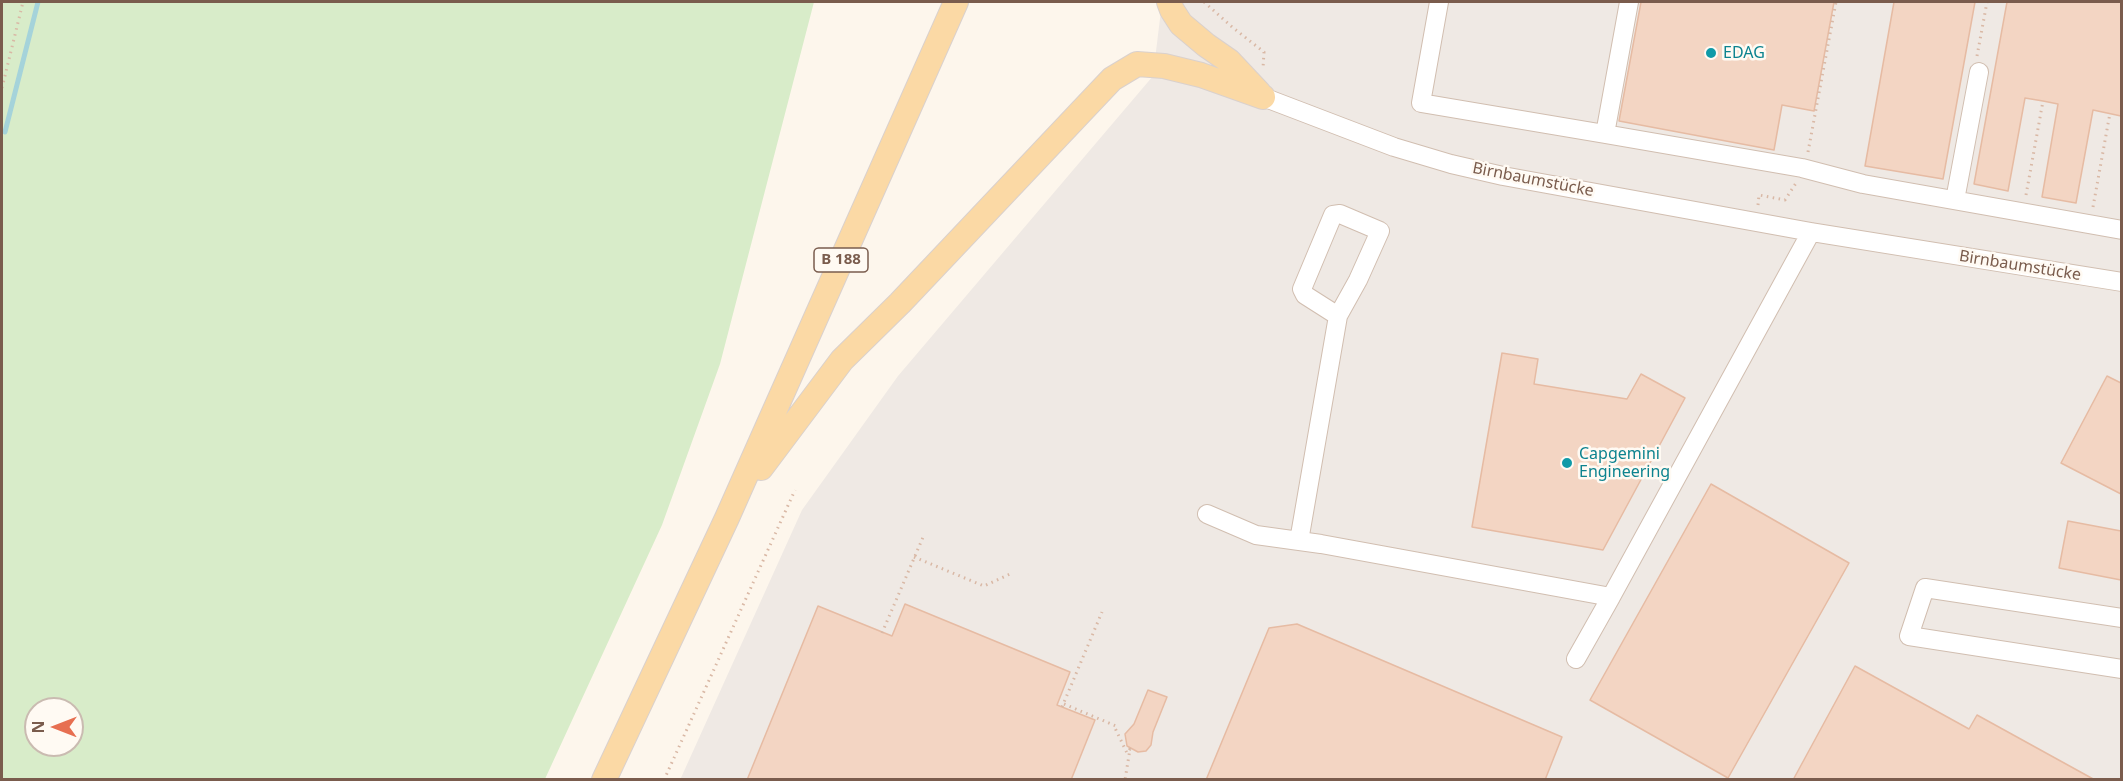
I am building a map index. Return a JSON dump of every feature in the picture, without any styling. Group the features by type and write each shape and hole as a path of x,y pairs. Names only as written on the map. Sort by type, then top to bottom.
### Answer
{"main road":[{"name":"B 188","path":"604,780 727,518 956,2"},
{"path":"1169,2 1181,24 1229,62 1263,97"},
{"path":"727,518 773,450 842,360 900,303 1112,79 1137,64 1164,66 1201,75 1263,97"}],"street":[{"path":"1439,2 1421,103 1802,168 1863,184 2121,230"},
{"path":"1605,134 1629,2"},
{"path":"1955,200 1978,65"},
{"name":"Birnbaumstücke","path":"1263,97 1394,147 1503,176 1811,232 2121,282"},
{"path":"1299,541 1338,316 1358,280 1380,231 1340,214 1334,215 1302,289 1305,295 1338,316"},
{"path":"1576,660 1811,232"},
{"path":"1207,514 1256,535 1611,597"},
{"path":"2121,618 1925,588 1909,636 2121,669"}],"path":[{"path":"2,88 23,2"},
{"path":"1204,2 1264,52 1263,97"},
{"path":"1755,222 1759,195 1785,200 1793,190 1808,154 1836,2"},
{"path":"1978,65 1986,2"},
{"path":"2023,212 2043,101"},
{"path":"2090,224 2110,113"},
{"path":"664,780 795,490"},
{"path":"882,633 924,535"},
{"path":"914,557 984,586 1010,574"},
{"path":"1102,612 1063,706 1116,726 1127,753 1130,749 1125,780"}],"shaded area":[{"path":"1162,2 2121,2 2121,779 680,780 802,510 898,376 1153,76"}],"green space":[{"path":"2,2 814,2 720,364 662,525 545,779 2,779"}],"building":[{"name":"EDAG","path":"1641,2 1834,2 1814,111 1782,105 1774,150 1619,121"},
{"path":"1894,2 1975,2 1943,179 1865,166"},
{"path":"2007,2 2121,2 2121,116 2093,110 2076,203 2042,197 2058,104 2043,101 2025,98 2008,191 1974,184"},
{"name":"Capgemini Engineering","path":"1502,353 1538,359 1534,384 1627,399 1641,374 1685,398 1603,550 1472,527"},
{"path":"2107,376 2121,383 2121,494 2061,463"},
{"path":"1711,484 1849,563 1728,778 1590,700"},
{"path":"2068,521 2121,531 2121,580 2059,568"},
{"path":"905,604 1070,672 1057,705 1095,720 1071,780 747,780 818,606 892,636"},
{"path":"1297,624 1562,737 1545,780 1206,780 1269,628"},
{"path":"1855,666 1969,729 1977,715 2095,780 1793,780"},
{"path":"1148,690 1167,697 1153,732 1151,745 1146,751 1138,752 1127,746 1125,734 1134,724"}],"waterway":[{"path":"5,132 38,2"}],"place":[{"name":"EDAG","path":"1711,53"},
{"name":"Capgemini Engineering","path":"1567,463"}]}
